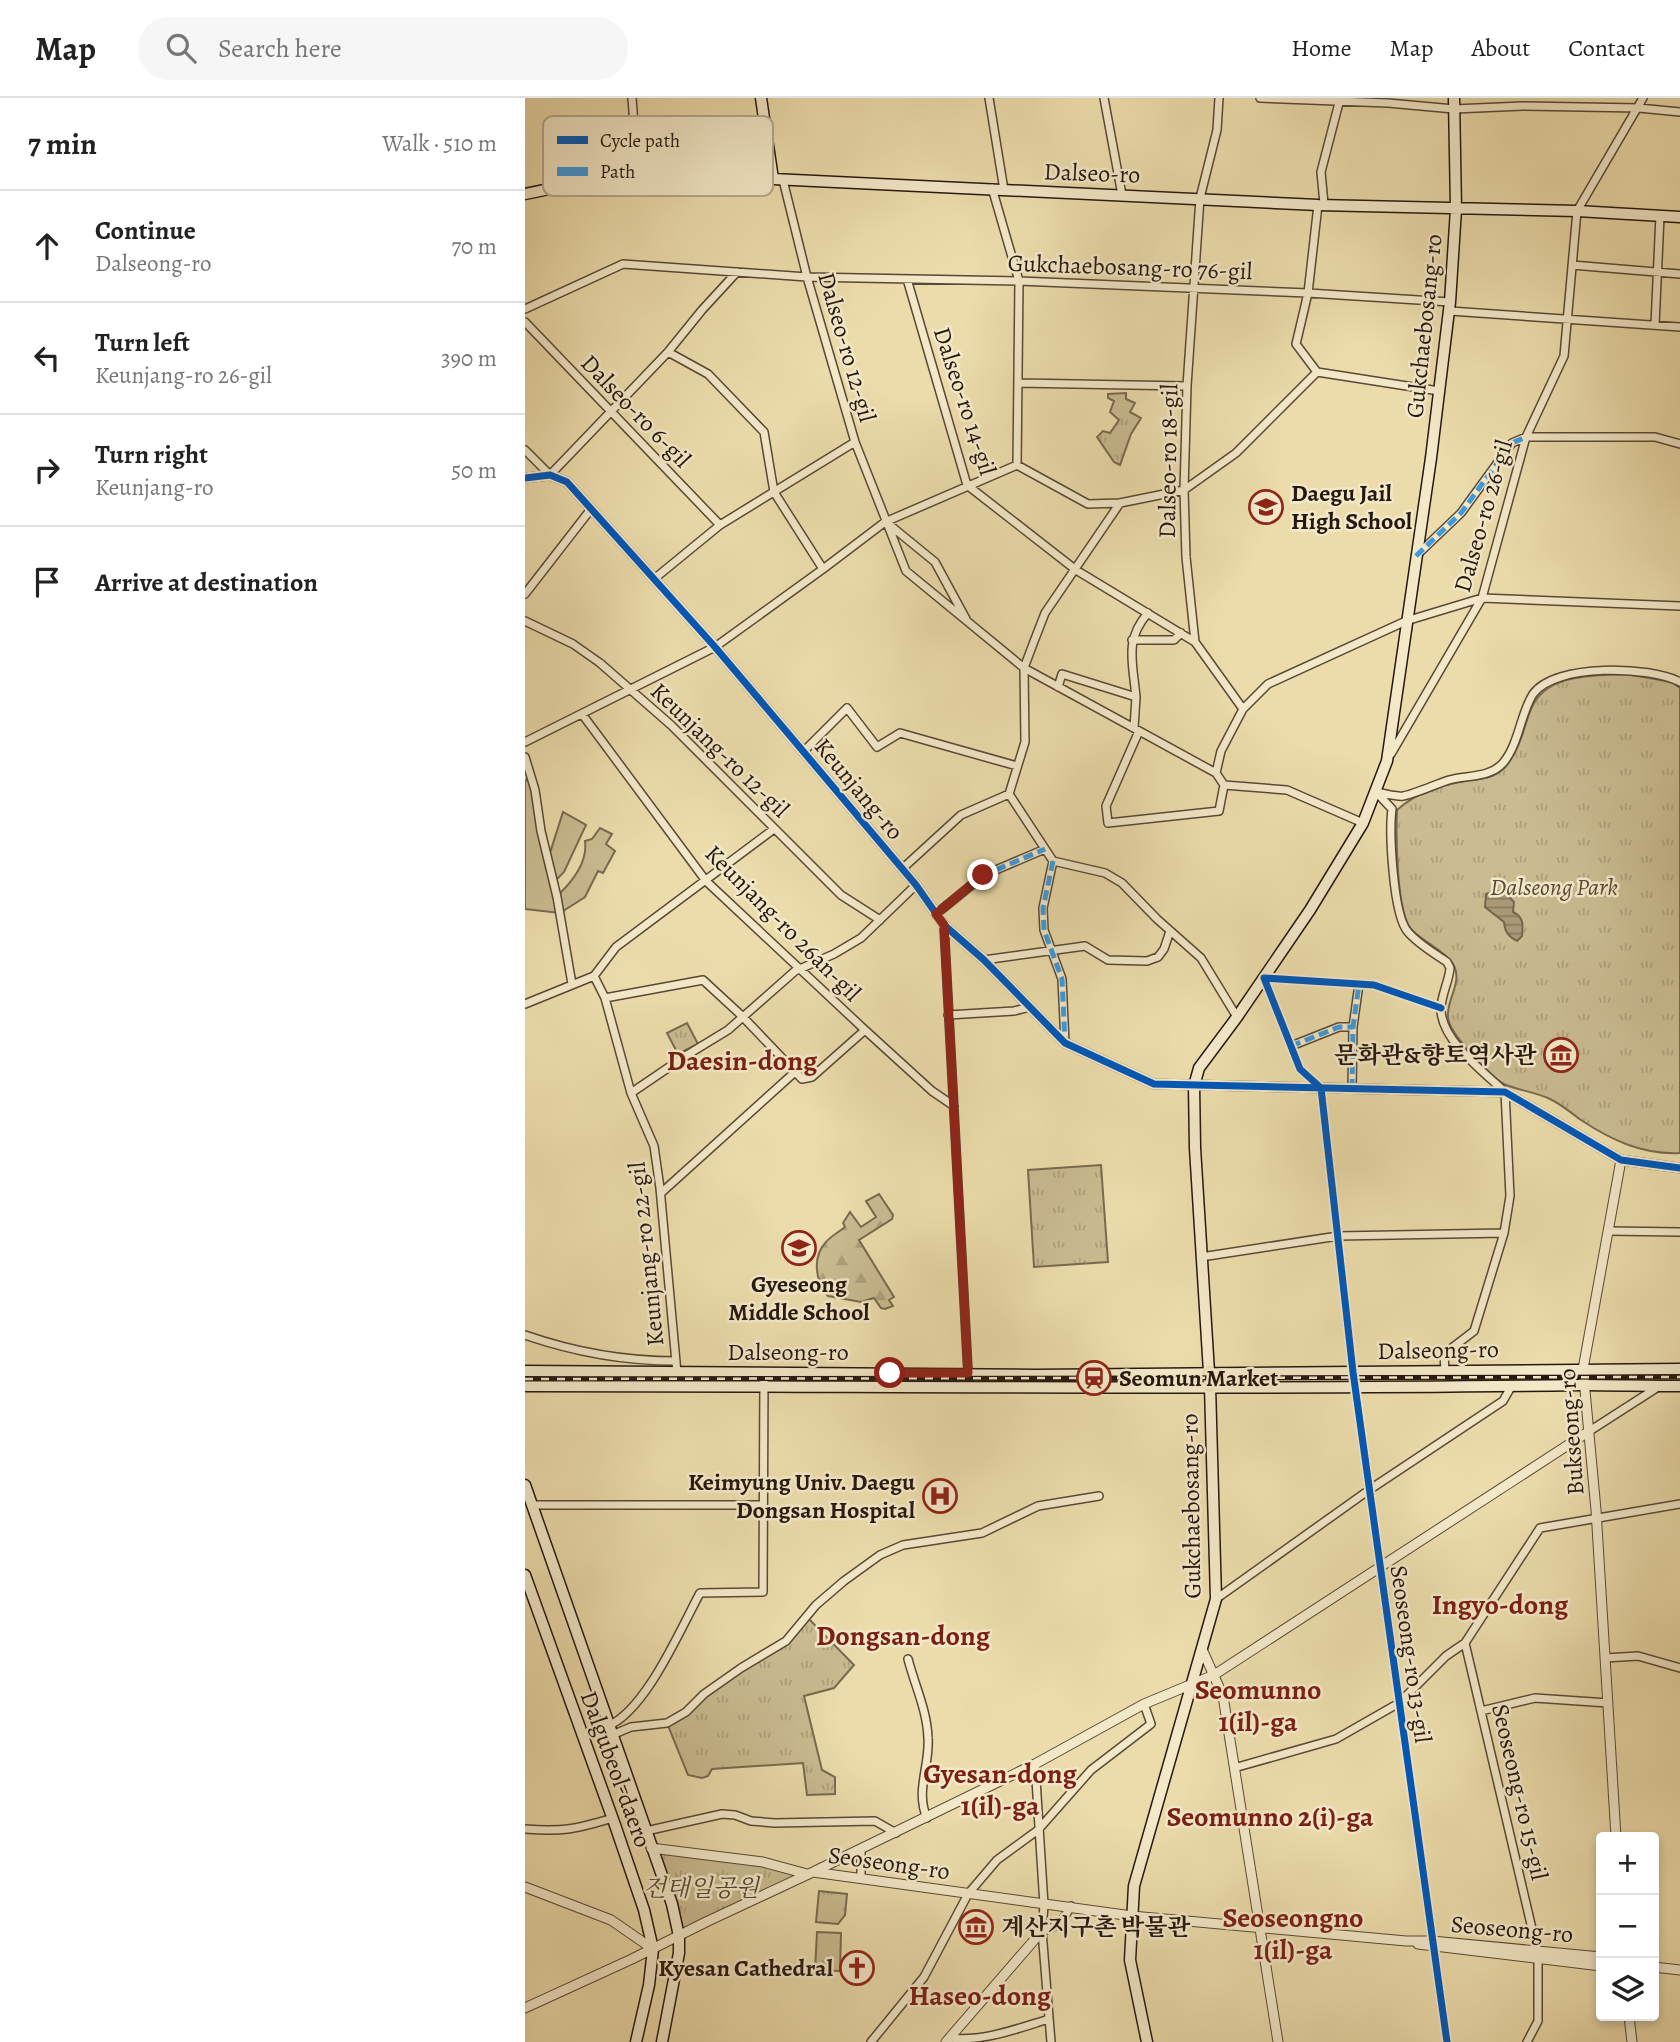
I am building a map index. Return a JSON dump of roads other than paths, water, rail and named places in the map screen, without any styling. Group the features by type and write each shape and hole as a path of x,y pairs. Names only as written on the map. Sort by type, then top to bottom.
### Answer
{"main road":[{"path":"761,98 765,116"},
{"name":"Gukchaebosang-ro","path":"1147,2042 1131,1960 1134,1886 1216,1599 1210,1386 1195,1148 1194,1086 1199,1068 1310,910 1363,823 1387,761 1450,306 1456,209 1454,103"},
{"path":"773,155 778,179"},
{"name":"Dalseo-ro","path":"773,179 1680,217"},
{"name":"Dalseo-ro","path":"525,194 543,190"},
{"name":"Dalseong-ro","path":"525,1371 677,1367 764,1374 1036,1375 1678,1367"},
{"path":"525,1386 1210,1386 1356,1389 1680,1386"},
{"name":"Dalgubeol-daero","path":"525,1485 672,1904 679,1936 677,1972 661,2042"},
{"name":"Dalgubeol-daero","path":"525,1575 528,1594 613,1818 644,1910 653,1949 649,1984 636,2042"}],"street":[{"path":"632,98 633,116"},
{"path":"989,98 1004,190"},
{"path":"1104,98 1122,195"},
{"name":"Dalseo-ro 18-gil","path":"1220,98 1217,130 1200,198 1187,386 1184,490 1186,557 1195,642 1243,709"},
{"path":"1260,98 1388,103 1523,102 1680,112"},
{"path":"1577,211 1643,98"},
{"path":"1340,100 1321,172 1321,204 1308,293 1296,344 1317,372 1439,391"},
{"name":"Dalseo-ro 12-gil","path":"778,179 855,442 906,571 1024,668 1216,773 1224,785"},
{"path":"992,188 1019,281 1017,465"},
{"name":"Dalseo-ro 26-gil","path":"1387,761 1482,598 1526,437 1564,356 1577,211"},
{"path":"1655,325 1660,216"},
{"name":"Gukchaebosang-ro 76-gil","path":"525,310 623,264 807,276 1019,281 1308,293 1680,327"},
{"path":"1572,265 1680,274"},
{"path":"525,478 550,475 668,352 737,272"},
{"name":"Dalseo-ro 14-gil","path":"907,279 967,485 1076,570 1195,642"},
{"name":"Dalseo-ro 6-gil","path":"525,322 720,525"},
{"path":"668,352 708,374 764,432 774,492 823,569"},
{"path":"1017,465 1088,504 1120,503 1184,490 1236,453 1317,372"},
{"path":"1018,383 1187,386"},
{"path":"1416,556 1461,513 1512,443 1526,437 1655,437 1680,444"},
{"path":"654,579 720,525 855,442"},
{"path":"525,450 550,475"},
{"path":"525,742 715,647 885,522 1017,465"},
{"name":"Keunjang-ro","path":"550,475 567,482 715,647 902,869 944,925 984,960 1065,1043 1154,1084 1505,1092"},
{"path":"1120,503 1045,613 1024,668 1025,742 1009,794 1053,861 1105,873 1122,883 1201,958 1237,1017"},
{"path":"525,594 591,509"},
{"path":"885,522 935,562 967,621"},
{"path":"1216,773 1221,751 1243,709 1268,684 1406,621 1482,598 1680,606"},
{"path":"1148,613 1140,622 1132,640 1136,729 1106,806 1108,823 1219,811 1224,785 1287,790 1363,823"},
{"name":"Keunjang-ro 12-gil","path":"525,621 573,644 630,689 671,724 841,895 880,920"},
{"path":"1132,640 1174,639 1181,633"},
{"path":"1376,792 1403,796 1453,779 1490,772 1504,762 1525,708 1535,691 1552,680 1592,671 1625,671 1663,674 1680,682"},
{"path":"1058,687 1062,674 1136,696"},
{"path":"803,752 847,708 877,747 899,733 1017,766"},
{"name":"Keunjang-ro 26an-gil","path":"582,714 706,881 932,1091 954,1106"},
{"path":"525,757 535,790 572,984"},
{"path":"1376,792 1392,809 1389,824 1397,908 1406,931 1447,962 1450,968 1441,1008 1452,1038 1469,1059 1505,1092 1621,1160 1680,1168"},
{"path":"902,869 961,815 1009,794"},
{"path":"525,1004 594,976 615,947 774,829"},
{"path":"936,914 983,875 1045,849"},
{"path":"1053,861 1043,908 1044,930 1062,979 1065,1043"},
{"path":"631,1093 728,1030 799,970 861,938 916,886"},
{"path":"944,925 968,1373"},
{"path":"984,960 1085,946 1108,960 1146,961 1158,957 1170,931"},
{"name":"Keunjang-ro 22-gil","path":"594,976 605,998 631,1093 654,1146 677,1367"},
{"path":"1321,1088 1300,1069 1264,978 1374,985 1441,1008"},
{"path":"605,998 703,980 802,1079 812,1077 865,1030"},
{"path":"1352,1089 1353,1027 1359,984"},
{"path":"948,1015 1013,1011 1030,1007"},
{"path":"1291,1046 1339,1027 1353,1027"},
{"path":"661,1193 795,1072"},
{"name":"Seoseong-ro 13-gil","path":"1321,1088 1353,1372 1447,2042"},
{"path":"1445,1371 1444,1354 1474,1331 1504,1233 1510,1196 1505,1092"},
{"name":"Bukseong-ro","path":"1616,1832 1596,1520 1583,1369 1621,1160"},
{"path":"1608,1231 1680,1232"},
{"path":"1201,1256 1338,1236 1504,1233"},
{"path":"525,1335 562,1348 677,1367"},
{"path":"610,1730 646,1692 700,1593 763,1592 764,1374"},
{"path":"651,1848 762,1862 810,1873 1035,1764 1144,1704 1214,1675 1659,1386"},
{"path":"1216,1599 1369,1490 1503,1401 1511,1387"},
{"path":"610,1730 667,1723 686,1712 704,1694 786,1641 816,1605 880,1555 902,1545 982,1533 1038,1506 1100,1496"},
{"path":"1234,1768 1336,1739 1399,1703 1446,1656 1465,1643 1541,1528 1680,1504"},
{"path":"532,1505 763,1505"},
{"name":"Seoseong-ro 15-gil","path":"1465,1643 1537,1954 1538,2021 1527,2042"},
{"path":"1202,1649 1223,1696 1278,2042"},
{"path":"1605,1658 1638,1657 1680,1668"},
{"path":"908,1659 927,1719 929,1742 922,1779 922,1807 927,1818"},
{"path":"1481,1711 1535,1698 1608,1703"},
{"name":"Seoseong-ro","path":"870,2042 924,1977 968,1894 997,1860 1038,1830 1091,1770 1151,1724 1144,1704"},
{"path":"1035,1764 1044,1905 1042,1931 1051,2042"},
{"name":"Dalgubeol-daero","path":"646,1832 722,1814 775,1823 875,1821 897,1833"},
{"path":"525,1829 558,1832 613,1818"},
{"path":"860,1849 861,1879"},
{"name":"Seoseong-ro","path":"525,2008 810,1873 1132,1916 1537,1954 1596,1957"},
{"path":"525,1887 611,1920 653,1949"},
{"path":"948,2040 1042,1931 1053,1929 1065,1918 1072,1906"},
{"path":"1537,1954 1596,1964"},
{"path":"1659,1968 1680,1970"},
{"path":"948,2040 993,2035 1049,2019"},
{"path":"1630,2021 1632,2042"}],"railway":[{"path":"525,1379 1680,1377"}],"place":[{"name":"Daegu Jail High School","path":"1266,507"},
{"name":"문화관&향토역사관","path":"1561,1055"},
{"name":"Gyeseong Middle School","path":"799,1248"},
{"name":"Seomun Market","path":"1094,1378"},
{"name":"Keimyung Univ. Daegu Dongsan Hospital","path":"940,1496"},
{"name":"계산지구촌 박물관","path":"976,1927"},
{"name":"Kyesan Cathedral","path":"857,1968"}],"district":[{"name":"Daesin-dong","path":"742,1060"},
{"name":"Ingyo-dong","path":"1500,1604"},
{"name":"Dongsan-dong","path":"903,1635"},
{"name":"Seomunno 1(il)-ga","path":"1258,1705"},
{"name":"Gyesan-dong 1(il)-ga","path":"1000,1789"},
{"name":"Seomunno 2(i)-ga","path":"1270,1816"},
{"name":"Seoseongno 1(il)-ga","path":"1293,1933"},
{"name":"Haseo-dong","path":"980,1995"}],"park label":[{"name":"Dalseong Park","path":"1554,887"},
{"name":"전태일공원","path":"701,1888"}]}
